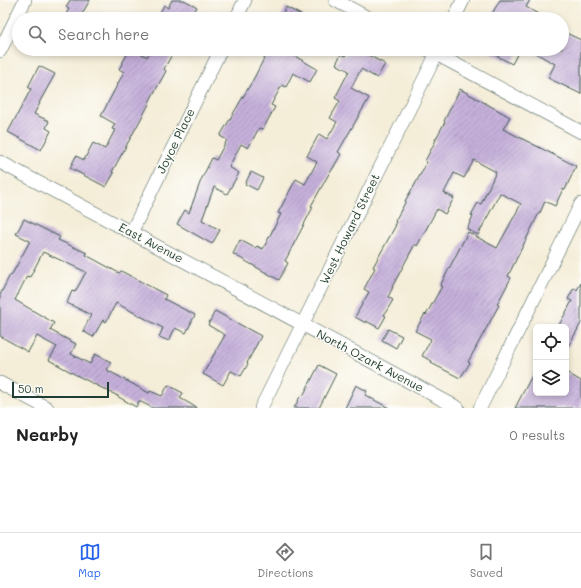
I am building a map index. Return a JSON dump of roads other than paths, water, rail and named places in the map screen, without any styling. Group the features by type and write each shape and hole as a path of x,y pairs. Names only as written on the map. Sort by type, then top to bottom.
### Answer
{"street":[{"path":"20,12 26,0"},
{"path":"239,12 245,0"},
{"path":"335,0 357,12"},
{"path":"457,12 463,0"},
{"path":"0,51 12,27"},
{"name":"Joyce Place","path":"131,233 218,56"},
{"name":"West Howard Street","path":"261,408 303,325 432,56"},
{"path":"443,56 581,132"},
{"name":"East Avenue","path":"0,162 303,325"},
{"path":"480,408 581,204"},
{"name":"North Ozark Avenue","path":"303,325 458,408"},
{"path":"0,383 47,408"}]}
